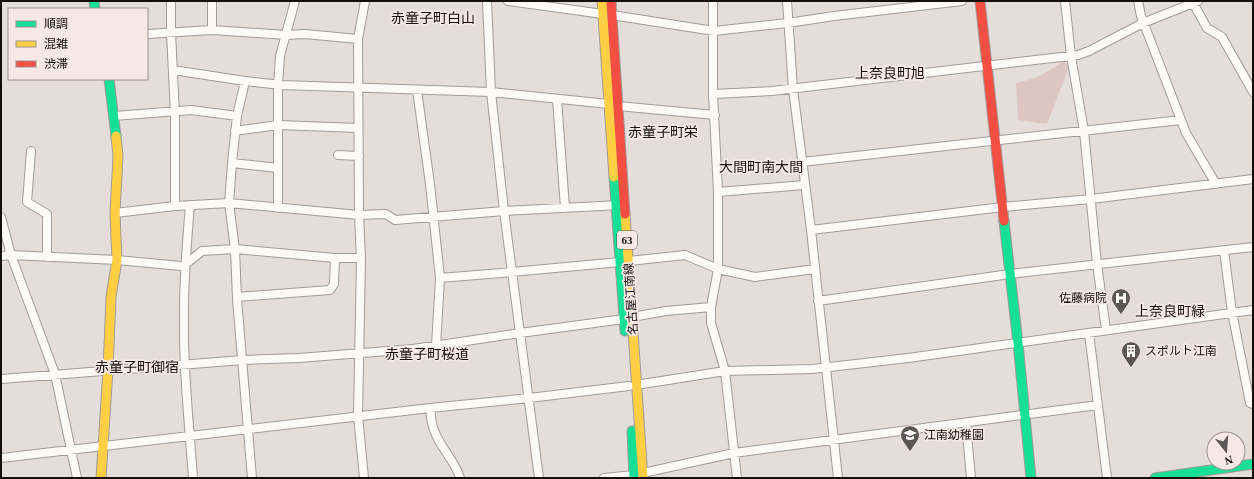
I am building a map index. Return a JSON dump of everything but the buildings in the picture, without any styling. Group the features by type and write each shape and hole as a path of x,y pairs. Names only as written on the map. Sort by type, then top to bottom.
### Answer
{"street":[{"path":"171,1 175,111 175,206"},
{"path":"212,1 212,30"},
{"path":"278,208 278,85 280,56 295,1"},
{"path":"364,1 358,39 359,214 361,258 358,416 364,478"},
{"path":"487,1 491,92 504,212 539,478"},
{"path":"508,1 714,31 962,1"},
{"name":"名古屋江南線","path":"602,1 607,15 639,476"},
{"name":"名古屋江南線","path":"607,15 611,1"},
{"path":"713,1 713,94 718,192 718,269 711,307 711,323 725,371 737,478"},
{"path":"787,1 793,89 804,185 811,230 838,478"},
{"path":"980,1 1004,207 1032,478"},
{"path":"1065,1 1071,56 1084,131 1097,264 1106,330"},
{"path":"1138,1 1143,23 1186,133 1216,184"},
{"path":"713,94 793,89 1078,55 1089,51 1143,23 1196,2 1207,28 1222,37 1253,92"},
{"path":"148,34 212,30 286,35 305,34 358,39"},
{"path":"173,70 278,85 491,92 715,115"},
{"path":"101,478 111,297 116,260 115,213 118,156 109,80"},
{"path":"245,81 235,131 229,203 235,249 237,297 252,478"},
{"path":"417,90 430,184 440,278 436,346"},
{"path":"558,99 565,208"},
{"path":"114,116 191,110 237,116"},
{"path":"802,162 1181,120"},
{"path":"235,131 278,125 358,128"},
{"path":"31,151 27,202 47,214 47,257"},
{"path":"338,155 359,156"},
{"path":"232,163 278,168"},
{"path":"811,230 1004,207 1091,199 1253,179"},
{"path":"718,192 804,185"},
{"path":"115,213 175,206 229,203 359,214 386,214 395,220 620,205"},
{"path":"190,205 184,311 185,365 193,478"},
{"path":"1,217 3,231 11,255 55,374 77,478"},
{"path":"818,301 1010,274 1253,247"},
{"path":"1,256 11,255 116,260 181,266 186,264 202,251 235,249 335,258 361,258"},
{"path":"1224,251 1232,312 1250,403 1253,404"},
{"path":"440,278 624,262 685,255 718,269 755,277 815,269"},
{"path":"237,297 330,290 334,284 335,258"},
{"path":"1,379 243,360 299,358 436,346 520,332 628,318 666,311 711,307"},
{"path":"1,458 358,416 632,386 725,371 825,368 908,358 1253,310"},
{"path":"1089,333 1107,478"},
{"path":"604,478 639,476 734,453 1098,405"},
{"path":"430,408 434,430 458,469 460,478"},
{"path":"966,423 971,478"},
{"path":"1156,478 1253,464"}],"shaded area":[{"path":"1063,62 1070,65 1047,124 1018,120 1016,83 1036,78"}],"traffic: fast":[{"path":"94,1 95,8"},
{"path":"109,80 116,136"},
{"path":"614,177 625,331"},
{"path":"1004,221 1031,478"},
{"path":"632,431 634,478"},
{"path":"1155,478 1253,464"}],"traffic: slow":[{"path":"602,1 614,177"},
{"path":"101,478 111,297 117,260 115,213 118,156 116,136"},
{"path":"625,214 643,478"}],"traffic: jam":[{"path":"611,1 625,214"},
{"path":"980,1 1004,221"}],"place":[{"name":"佐藤病院","path":"1121,315"},
{"name":"スポルト江南","path":"1131,368"},
{"name":"江南幼稚園","path":"910,452"}],"district":[{"name":"赤童子町白山","path":"433,18"},
{"name":"上奈良町旭","path":"890,73"},
{"name":"赤童子町栄","path":"663,132"},
{"name":"大間町南大間","path":"761,167"},
{"name":"上奈良町緑","path":"1170,311"},
{"name":"赤童子町桜道","path":"427,354"},
{"name":"赤童子町御宿","path":"137,367"}]}
